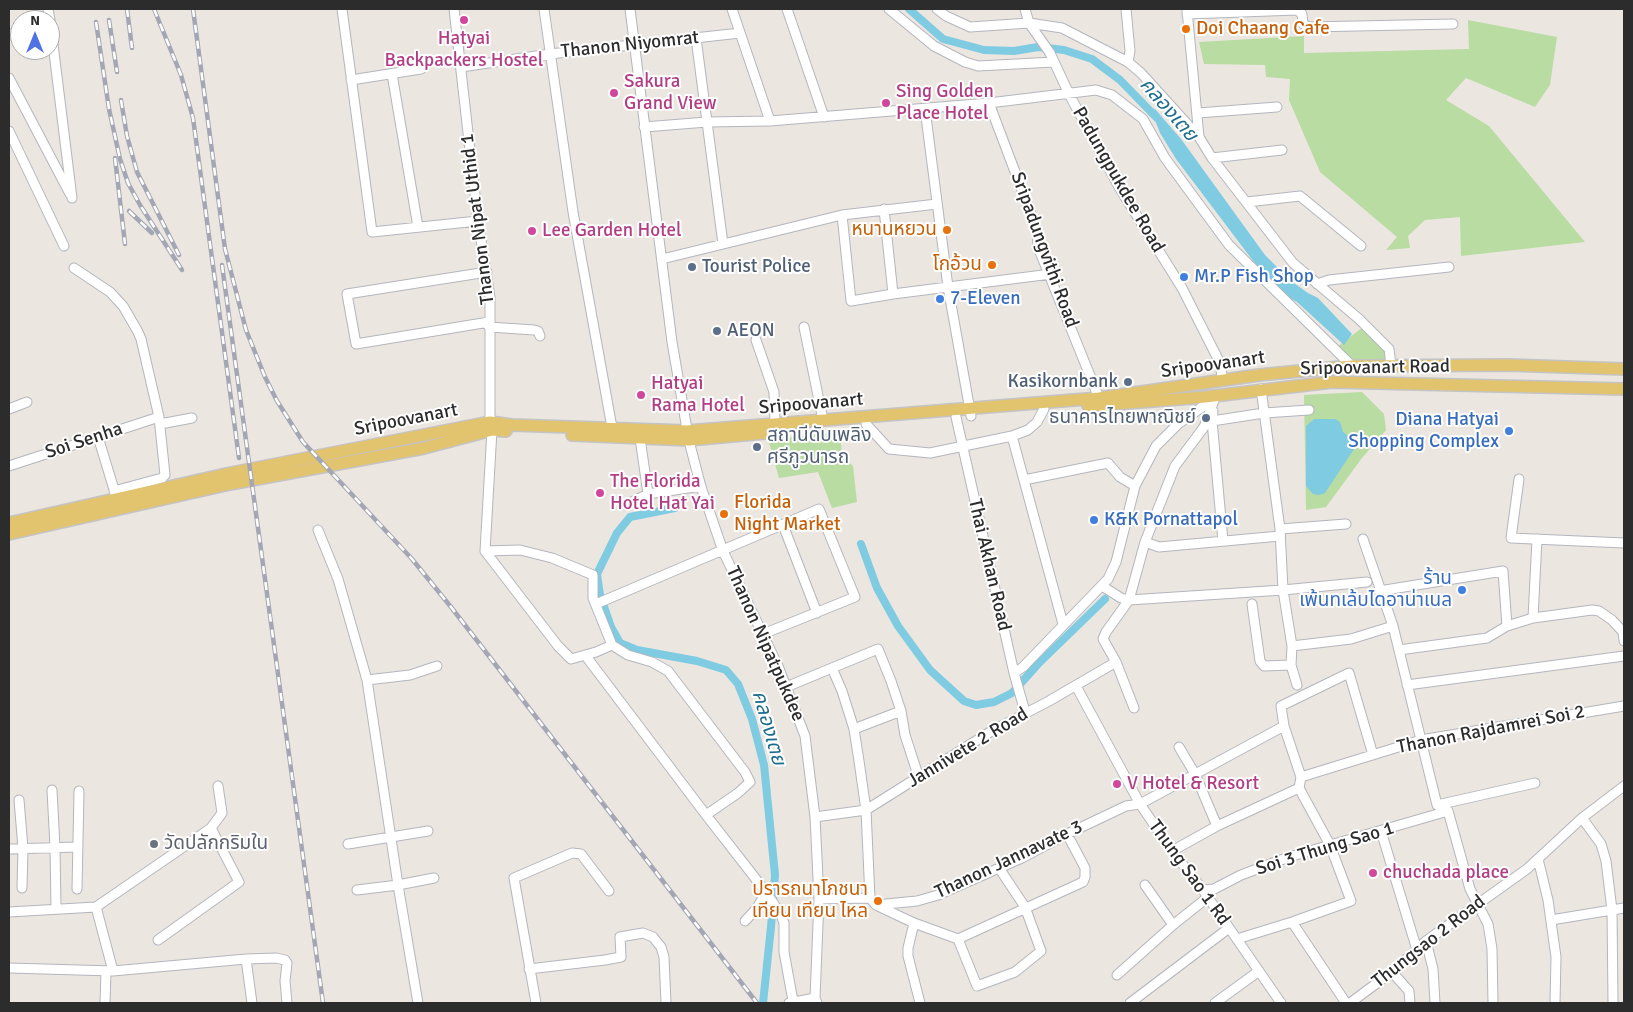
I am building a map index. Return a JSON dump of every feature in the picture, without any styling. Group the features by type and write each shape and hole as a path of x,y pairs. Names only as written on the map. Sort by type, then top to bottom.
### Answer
{"main road":[{"name":"Sripoovanart","path":"9,523 116,494 491,426 688,435 823,420 1044,409 1100,402 1259,375 1352,366 1509,365 1624,369"},
{"path":"1259,375 1261,389"},
{"name":"Sripoovanart Road","path":"1210,397 1261,389 1332,382 1624,389"},
{"name":"Sripoovanart","path":"613,433 640,438 956,417 971,413 1100,402 1210,397"},
{"name":"Sripoovanart","path":"9,534 230,484 424,448 491,426"}],"street":[{"path":"342,9 372,232 478,221"},
{"name":"Thanon Nipat Uthid 1","path":"454,9 478,221 490,297 491,426 485,551"},
{"path":"544,9 573,212 613,433"},
{"name":"Thanon Nipatpukdee","path":"630,9 633,45 672,342 688,435 701,486 723,551 763,634 806,736 815,817 819,899 816,1001"},
{"path":"732,9 770,121"},
{"path":"787,9 824,117"},
{"path":"889,9 934,46 965,62 978,66 1052,58"},
{"path":"937,9 946,16 970,27 1062,28 1128,62 1141,73 1199,137 1212,158 1293,263 1359,319 1389,349 1391,365"},
{"path":"1025,9 1031,27 1052,58 1070,94 1096,90 1112,94 1143,119 1165,158 1230,245 1352,366"},
{"path":"1126,9 1130,51 1128,62"},
{"path":"1199,137 1187,11 1297,10 1302,14 1303,24 1309,27 1453,24"},
{"name":"Thanon Niyomrat","path":"461,67 550,54 740,32"},
{"path":"696,38 723,244"},
{"path":"9,78 72,198 54,60"},
{"path":"351,80 421,69"},
{"path":"392,74 418,227"},
{"name":"Padungpukdee Road","path":"644,127 706,122 770,121 824,117 1070,94 1119,186 1182,288 1220,361 1224,380"},
{"name":"Sripadungvithi Road","path":"989,103 1038,230 1038,247 1051,274 1100,402"},
{"path":"1198,113 1277,107"},
{"path":"925,108 948,287 971,413"},
{"path":"9,131 64,246"},
{"path":"1212,158 1282,150"},
{"path":"1247,202 1300,196 1361,246"},
{"path":"662,259 842,215 937,204"},
{"path":"884,209 893,294"},
{"path":"842,215 851,301 1051,274"},
{"path":"1317,284 1329,280 1449,267"},
{"path":"74,268 110,292 123,306 138,332 160,420 165,475 162,478 116,494 98,437"},
{"path":"487,272 347,294 356,344 489,325 534,330 538,331 540,336"},
{"path":"804,327 823,420"},
{"path":"756,340 774,392 776,424"},
{"path":"1261,389 1280,533 1283,590 1292,646 1290,665 1296,685"},
{"path":"1210,397 1223,541"},
{"path":"1014,676 1063,624 1105,588 1116,562 1135,486 1156,446 1178,424 1210,397"},
{"path":"1134,708 1116,662 1103,639 1125,599 1174,466 1204,427 1210,397"},
{"path":"9,409 27,402"},
{"path":"866,424 889,449 930,453 1012,436 1028,430 1038,422 1044,409"},
{"path":"1212,421 1264,413 1308,410"},
{"name":"Thai Akhan Road","path":"956,417 1014,676 1025,712"},
{"name":"Soi Senha","path":"10,462 160,420 192,418"},
{"path":"1012,436 1063,624"},
{"path":"640,438 648,494"},
{"path":"1024,480 1108,463 1120,477 1135,486"},
{"path":"1520,479 1511,538 1624,543"},
{"path":"626,506 648,494 701,486"},
{"path":"596,604 819,509 855,597 763,634"},
{"path":"1145,542 1158,547 1223,541 1346,524"},
{"path":"784,525 817,613"},
{"path":"318,530 338,579 367,680 390,836 418,1003"},
{"path":"1363,538 1393,626 1437,805 1448,811 1470,889 1488,924 1492,949 1493,1003"},
{"path":"1533,618 1537,539"},
{"path":"485,551 520,550 552,558 593,575 593,598 612,645 628,655 652,662 668,671 745,772 750,782 738,793 706,815"},
{"path":"485,551 570,659 596,652 612,645"},
{"path":"1380,591 1503,571 1507,626"},
{"path":"1105,588 1125,599 1283,590 1367,582"},
{"path":"1252,604 1260,661 1264,666 1290,665"},
{"path":"1399,650 1487,638 1507,626 1533,618 1592,610 1608,616 1623,632 1624,641"},
{"path":"1292,646 1351,639 1393,626"},
{"path":"786,687 878,649 892,681 919,778"},
{"path":"585,655 766,892 782,919 784,952 791,1002 816,1001"},
{"path":"1407,685 1624,656"},
{"name":"Jannivete 2 Road","path":"815,817 866,810 990,732 1076,686 1116,662"},
{"path":"367,680 410,675 437,666"},
{"path":"832,668 842,691 854,730 866,810 873,902"},
{"path":"1237,939 1351,901 1330,845 1299,788 1301,776 1284,726 1281,706 1349,674 1373,755"},
{"name":"Thung Sao 1 Rd","path":"1076,686 1140,804 1172,851 1206,894 1281,1003"},
{"name":"Thanon Rajdamrei Soi 2","path":"1301,776 1421,740 1624,706"},
{"path":"854,730 901,711"},
{"name":"Thanon Jannavate 3","path":"819,899 873,902 917,901 938,895 1022,858 1126,806 1140,804 1284,726"},
{"path":"1179,748 1195,774 1217,826"},
{"path":"1437,805 1535,782"},
{"path":"9,912 96,907 211,828 222,814 218,786"},
{"name":"Thungsao 2 Road","path":"1348,1003 1392,972 1426,941 1527,869 1582,818 1624,786"},
{"path":"1172,851 1217,826 1299,788"},
{"path":"52,790 56,847 56,909"},
{"path":"77,889 79,791"},
{"path":"19,800 24,848 22,888"},
{"name":"Soi 3 Thung Sao 1","path":"1206,894 1241,875 1289,857 1448,811"},
{"path":"1582,818 1601,844 1606,861 1612,910 1613,1003"},
{"path":"158,940 239,882 211,828"},
{"path":"348,844 428,830"},
{"path":"1381,831 1417,950"},
{"path":"999,868 1025,907 1041,951 1015,972 977,986 958,939 1025,907 1083,882 1085,868 1067,834"},
{"path":"9,849 78,847"},
{"path":"536,1003 514,878 572,853 581,854 609,892"},
{"path":"1538,859 1551,920 1556,957 1555,1003"},
{"path":"357,890 434,878"},
{"path":"1145,885 1172,925"},
{"path":"746,921 757,908 766,892"},
{"path":"1117,975 1206,894"},
{"name":"Thanon Jannavate 3","path":"873,902 914,923 958,939"},
{"path":"96,907 110,971 105,1003"},
{"path":"1551,920 1624,908"},
{"path":"1292,922 1348,1003"},
{"path":"914,923 908,956 920,1003"},
{"path":"1130,1003 1229,928"},
{"path":"529,969 621,957 620,937 643,933 653,937 661,947 664,957 666,1003"},
{"path":"1426,941 1433,968 1435,1003"},
{"path":"9,968 110,971 276,958 285,960 287,967 285,981 287,1003"},
{"path":"246,959 252,1003"},
{"path":"1215,1003 1259,971"},
{"path":"1392,972 1409,991 1410,1003"}],"green space":[{"path":"1468,20 1557,37 1550,85 1535,107 1466,78 1446,100 1489,126 1585,242 1461,256 1460,217 1425,220 1408,236 1410,248 1386,250 1397,237 1320,172 1289,100 1290,79 1266,77 1265,65 1204,64 1199,42 1304,36 1304,53 1469,49"},
{"path":"1363,327 1387,349 1389,363 1352,366 1337,347"},
{"path":"1362,392 1384,414 1386,430 1362,458 1326,507 1306,510 1304,395"},
{"path":"840,433 842,456 853,466 857,502 832,508 818,472 779,478 768,439"}],"water":[{"path":"1155,109 1181,139 1265,255 1291,281 1318,298 1352,334 1344,345 1263,274 1176,159 1150,114"},
{"path":"1314,419 1335,419 1340,422 1343,432 1351,438 1356,446 1325,493 1319,495 1313,494 1306,486 1306,426"}],"waterway":[{"name":"คลองเตย","path":"909,9 943,39 984,50 1014,51 1038,47 1064,50 1092,59 1120,80 1158,119"},
{"name":"คลองเตย","path":"675,508 630,517 617,533 597,574 600,595 611,627 620,643 637,650 697,661 726,670 738,684 752,719 764,765 775,875 763,1003"},
{"name":"คลองเตย","path":"861,544 877,588 898,626 930,670 964,701 976,705 994,702 1012,693 1038,664 1105,599"}],"railway":[{"path":"127,9 132,48"},
{"path":"154,9 181,75 193,118 239,458"},
{"path":"193,9 225,249 246,330 277,401 303,442 412,559 451,607 757,1003"},
{"path":"109,20 117,72"},
{"path":"96,22 109,109 120,159 128,183 182,270"},
{"path":"121,100 127,136 137,172 179,255"},
{"path":"115,158 125,244"},
{"path":"129,211 152,233"},
{"path":"222,265 323,1003"}],"place":[{"name":"Hatyai Backpackers Hostel","path":"464,20"},
{"name":"Doi Chaang Cafe","path":"1186,29"},
{"name":"Sakura Grand View","path":"614,93"},
{"name":"Sing Golden Place Hotel","path":"886,103"},
{"name":"หนานหยวน","path":"947,230"},
{"name":"Lee Garden Hotel","path":"532,231"},
{"name":"โกอ้วน","path":"992,265"},
{"name":"Tourist Police","path":"692,267"},
{"name":"Mr.P Fish Shop","path":"1184,277"},
{"name":"7-Eleven","path":"940,299"},
{"name":"AEON","path":"717,331"},
{"name":"Kasikornbank","path":"1128,382"},
{"name":"Hatyai Rama Hotel","path":"641,395"},
{"name":"ธนาคารไทยพาณิชย์","path":"1206,418"},
{"name":"Diana Hatyai Shopping Complex","path":"1509,431"},
{"name":"สถานีดับเพลิง ศรีภูวนารถ","path":"757,447"},
{"name":"The Florida Hotel Hat Yai","path":"600,493"},
{"name":"Florida Night Market","path":"724,514"},
{"name":"K&K Pornattapol","path":"1094,520"},
{"name":"ร้าน เพ้นทเล้บไดอาน่าเนล","path":"1462,590"},
{"name":"V Hotel & Resort","path":"1117,784"},
{"name":"วัดปลักกริมใน","path":"154,844"},
{"name":"chuchada place","path":"1373,873"},
{"name":"ปรารถนาโภชนา เทียน เทียน ไหล","path":"878,901"}]}
